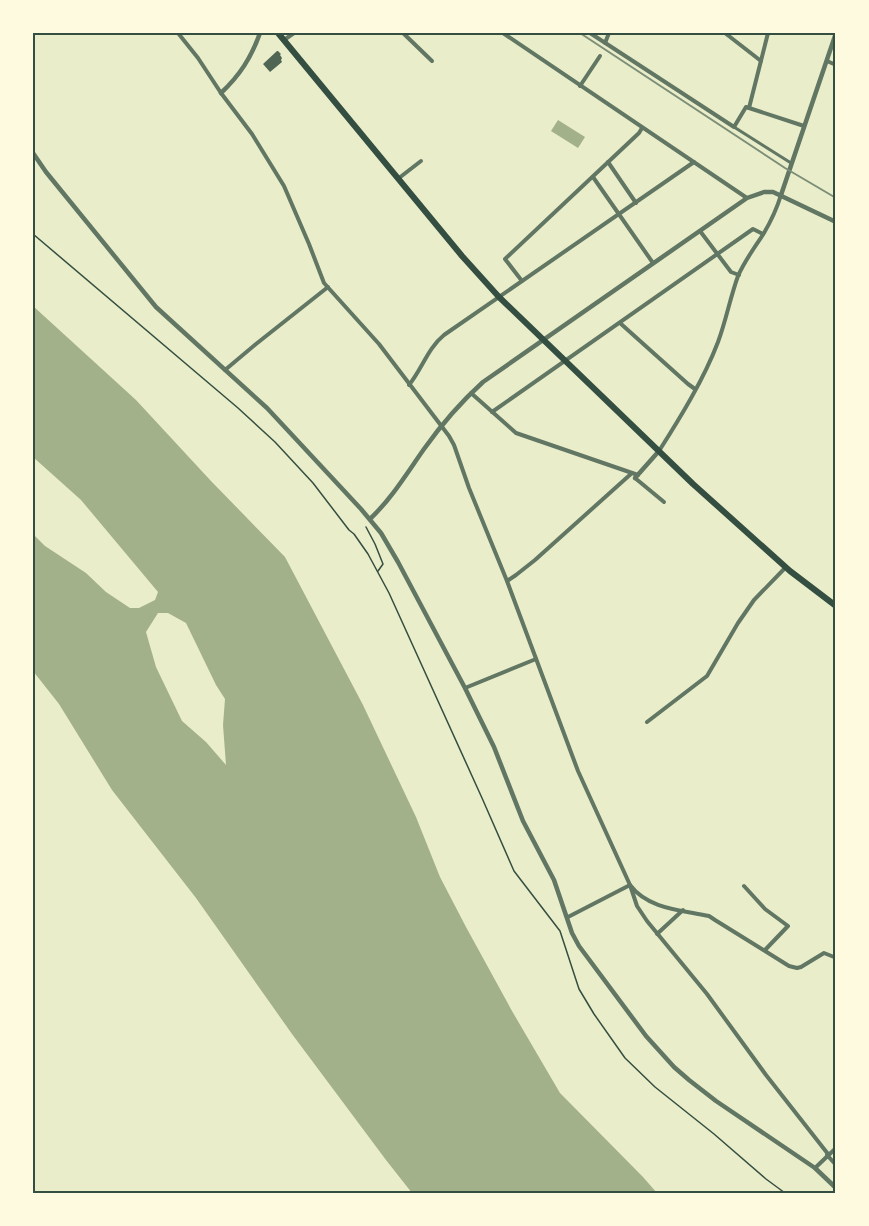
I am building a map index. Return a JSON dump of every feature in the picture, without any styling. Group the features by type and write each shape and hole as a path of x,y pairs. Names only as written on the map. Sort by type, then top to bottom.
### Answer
{"main road":[{"path":"278,33 462,256 499,297 658,451 786,567 836,606"}],"street":[{"path":"178,33 252,134 284,186 324,283 379,344 454,445 578,771 630,885 637,906 657,934 701,986 836,1165"},
{"path":"221,93 237,79 261,33"},
{"path":"284,40 294,33"},
{"path":"403,33 432,61"},
{"path":"503,33 747,198"},
{"path":"590,33 792,163"},
{"path":"605,43 609,33"},
{"path":"725,33 761,61"},
{"path":"749,108 768,33"},
{"path":"507,581 635,475 658,451 672,431 717,344 739,275 776,210 836,33"},
{"path":"580,86 600,56"},
{"path":"826,61 836,65"},
{"path":"734,127 746,107 805,127"},
{"path":"522,281 505,259 642,128"},
{"path":"33,153 149,300 275,416 381,533 465,688 501,764 523,821 554,880 572,933 579,946 646,1036 668,1061 716,1101 814,1168 836,1188"},
{"path":"398,179 421,161"},
{"path":"608,162 636,203"},
{"path":"410,385 439,339 694,162"},
{"path":"593,177 653,263"},
{"path":"370,519 389,499 441,426 471,393 499,370 747,198 764,192 773,192 836,222"},
{"path":"492,412 753,229 763,234"},
{"path":"700,231 731,272 739,275"},
{"path":"225,370 328,287"},
{"path":"620,322 695,389"},
{"path":"471,393 516,433 635,475 664,502"},
{"path":"647,722 706,676 754,600 786,567"},
{"path":"465,688 536,659"},
{"path":"568,917 630,885"},
{"path":"630,885 639,895 657,905 709,916 782,962 797,968 824,953 836,956"},
{"path":"744,886 765,909 788,926 765,950"},
{"path":"657,934 683,910"},
{"path":"814,1168 836,1148"}],"path":[{"path":"33,234 275,442 314,483 354,534 368,554 389,593 514,870 560,931 579,989 594,1014 626,1058 655,1087 785,1193"},
{"path":"366,525 383,564 377,571"}],"shaded area":[{"path":"558,120 585,137 578,148 551,131"},
{"path":"33,306 136,400 285,557 363,705 416,817 440,877 512,1011 560,1093 657,1193 412,1193 292,1034 196,898 112,790 59,704 33,671 33,534 45,546 86,573 106,592 130,608 139,608 155,600 158,592 81,500 33,457","holes":["158,613 168,613 186,623 225,699 223,725 226,765 206,742 182,721 156,667 146,632"]}],"building":[{"path":"277,51 281,54 282,62 270,72 263,64"}],"railway":[{"path":"580,33 785,168 836,198"}]}
